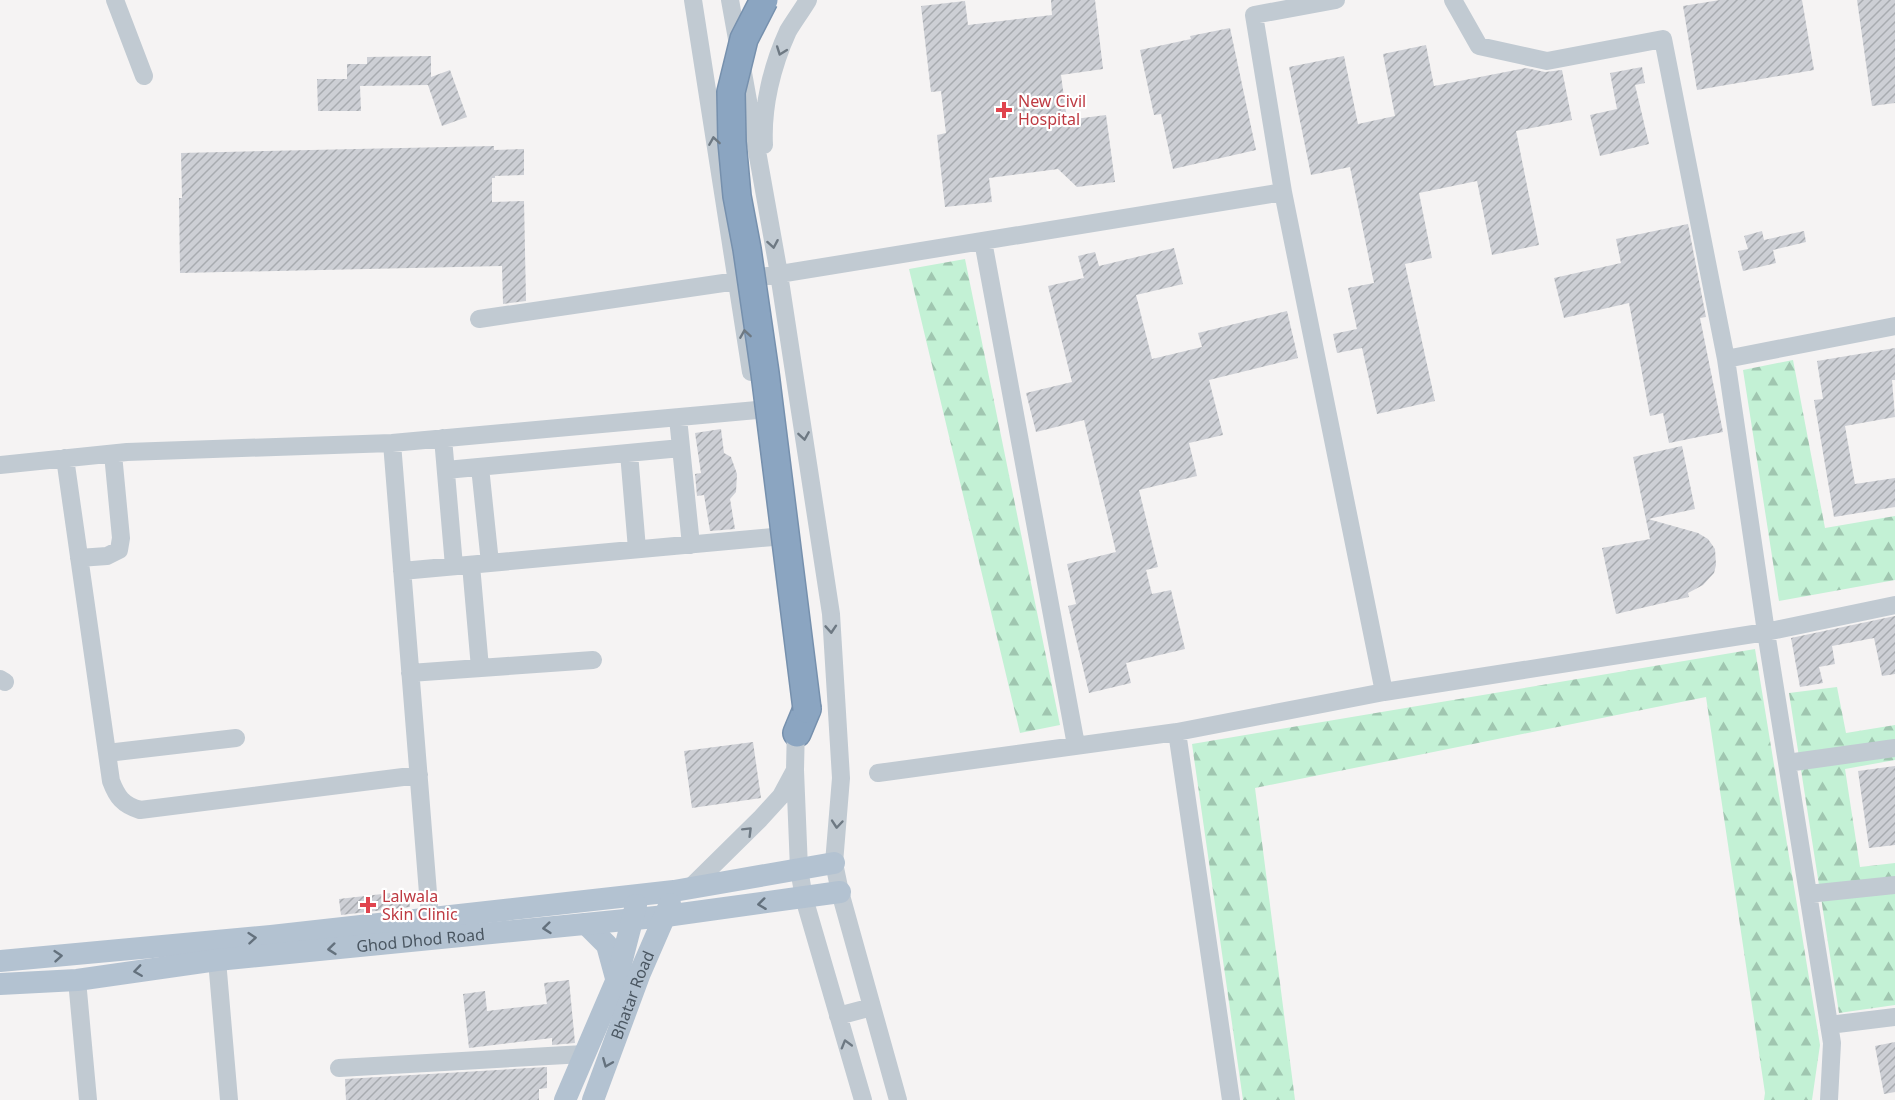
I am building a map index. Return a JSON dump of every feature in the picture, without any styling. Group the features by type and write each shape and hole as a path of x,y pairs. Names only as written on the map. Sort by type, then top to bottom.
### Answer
{"highway":[{"path":"764,0 744,39 731,92 732,141 737,196 765,373 802,721"}],"main road":[{"path":"0,962 271,936 638,895 834,863"},
{"name":"Bhatar Road","path":"593,1100 640,973 666,916 682,889"},
{"name":"Ghod Dhod Road","path":"0,984 77,980 217,960 666,916 840,892"},
{"path":"565,1100 616,979 634,919 638,895"},
{"path":"640,973 677,931 700,917 722,909"},
{"path":"586,924 607,945 616,979"}],"street":[{"path":"115,0 144,76"},
{"path":"693,0 758,410 773,537 802,721 795,770 799,869 804,898 863,1100"},
{"path":"730,0 779,274 831,614 841,778 834,863 898,1100"},
{"path":"766,204 763,127 770,83 788,31 808,0"},
{"path":"1336,0 1254,15 1283,192 1383,692"},
{"path":"1453,0 1479,46 1546,60 1664,39 1726,359 1766,632 1832,1043 1829,1100"},
{"path":"479,319 737,281 1283,192"},
{"path":"983,241 1076,745"},
{"path":"1726,359 1895,326"},
{"path":"0,465 113,454 392,443 758,410"},
{"path":"678,417 691,544"},
{"path":"443,438 446,470 480,668"},
{"path":"392,443 430,918"},
{"path":"446,470 681,448"},
{"path":"629,453 637,549"},
{"path":"79,558 107,556 119,550 121,538 113,454"},
{"path":"65,458 111,781 117,795 126,806 140,810 418,774"},
{"path":"480,467 490,563"},
{"path":"402,571 773,537"},
{"path":"878,773 1177,732 1383,692 1766,632 1895,605"},
{"path":"410,673 593,660"},
{"path":"1177,732 1231,1100"},
{"path":"107,753 236,738"},
{"path":"1787,763 1895,748"},
{"name":"Bhatar Road","path":"682,889 781,796 795,770"},
{"path":"1808,894 1895,885"},
{"path":"217,960 229,1100"},
{"path":"77,980 88,1100"},
{"path":"838,1016 872,1007"},
{"path":"1829,1025 1895,1017"},
{"path":"339,1068 584,1054"}],"green space":[{"path":"965,259 1060,725 1020,733 909,269"},
{"path":"1793,360 1825,528 1895,516 1895,580 1779,601 1743,370"},
{"path":"1755,649 1820,1045 1812,1100 1764,1100 1765,1093 1706,697 1255,788 1295,1100 1243,1100 1192,744"},
{"path":"1837,687 1846,733 1895,725 1895,760 1845,769 1860,867 1895,863 1895,1005 1839,1013 1789,693"}],"building":[{"name":"New Civil Hospital","path":"1051,0 1095,0 1103,69 1061,75 1067,120 1106,115 1115,182 1077,187 1058,169 989,178 992,202 945,207 937,135 946,133 941,91 931,92 921,6 965,1 968,25 1052,15"},
{"path":"1720,0 1802,0 1814,70 1697,90 1683,6"},
{"path":"1857,0 1895,0 1895,103 1872,106"},
{"path":"1230,28 1256,150 1173,169 1161,114 1154,115 1140,50"},
{"path":"1426,45 1434,86 1526,68 1545,72 1562,70 1572,120 1516,131 1539,245 1492,255 1477,181 1419,193 1432,258 1405,264 1435,401 1377,414 1362,348 1337,353 1333,334 1357,329 1348,288 1374,283 1350,167 1311,175 1289,67 1344,56 1358,124 1395,116 1383,54"},
{"path":"431,56 431,77 450,70 467,117 442,126 428,85 360,86 361,111 318,111 317,79 347,79 347,64 367,64 367,57"},
{"path":"1642,67 1645,83 1635,85 1649,144 1600,156 1590,115 1617,109 1610,73"},
{"path":"494,146 494,150 524,149 524,175 492,178 492,202 524,201 526,301 503,304 502,266 180,273 181,153"},
{"path":"1688,224 1706,317 1700,318 1723,432 1669,443 1663,413 1650,416 1629,303 1564,318 1554,278 1621,263 1616,239"},
{"path":"1762,231 1764,240 1804,231 1806,242 1773,250 1776,263 1743,271 1738,251 1748,249 1744,236"},
{"path":"1174,248 1183,284 1136,295 1152,359 1202,347 1198,333 1287,311 1298,358 1209,380 1223,435 1189,443 1197,476 1139,490 1158,567 1146,570 1152,594 1171,590 1185,649 1126,663 1131,683 1089,693 1068,606 1076,604 1067,564 1116,552 1084,420 1036,432 1026,393 1072,382 1048,286 1084,278 1078,256 1095,252 1099,266"},
{"path":"1895,348 1895,380 1892,380 1895,417 1845,426 1855,484 1895,478 1895,507 1834,517 1814,400 1823,399 1817,361"},
{"path":"721,429 724,453 731,457 737,474 736,492 730,499 735,529 710,531 704,495 697,496 695,474 701,473 695,433"},
{"path":"1682,446 1695,509 1648,519 1698,533 1708,539 1715,549 1714,573 1703,585 1688,593 1689,597 1616,614 1602,548 1650,539 1633,457"},
{"path":"1895,616 1895,674 1882,676 1874,638 1832,646 1835,664 1819,667 1823,683 1800,687 1791,638"},
{"path":"753,742 761,798 692,808 684,751"},
{"path":"1895,766 1895,845 1869,848 1858,771"},
{"path":"408,891 410,907 341,915 339,899"},
{"path":"569,980 575,1043 552,1045 552,1038 469,1048 463,994 485,991 487,1011 547,1004 544,983"},
{"path":"1895,1042 1895,1092 1884,1094 1875,1046"},
{"path":"547,1067 547,1088 539,1089 539,1100 346,1100 345,1079"}],"place":[{"name":"New Civil Hospital","path":"1004,110"},
{"name":"Lalwala Skin Clinic","path":"368,905"}]}
